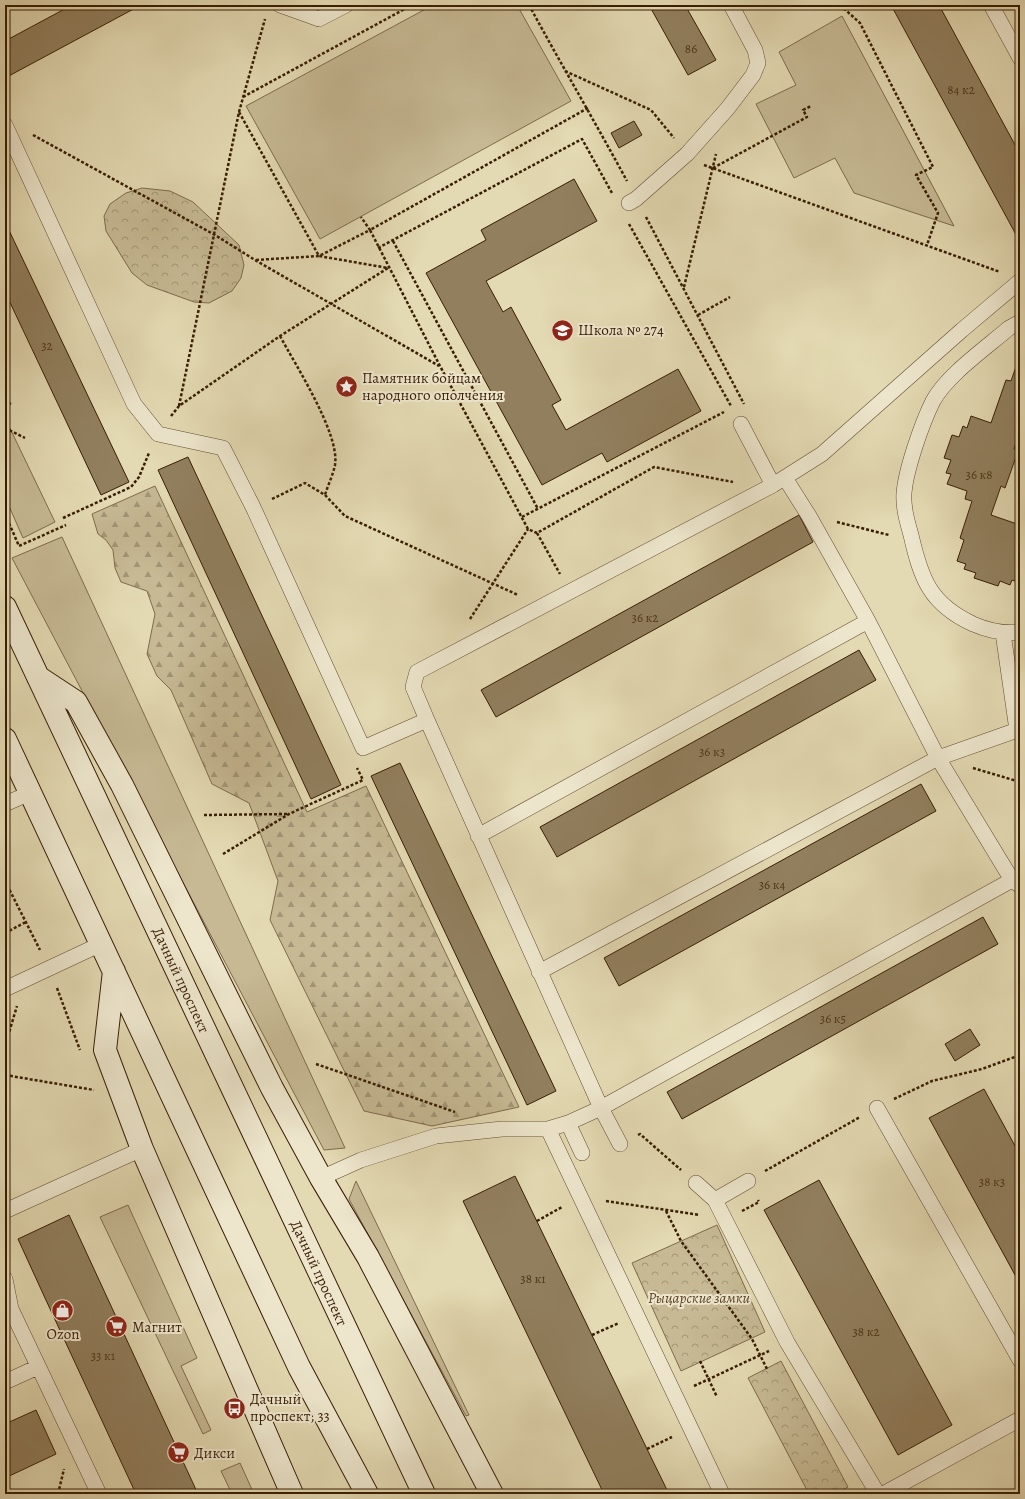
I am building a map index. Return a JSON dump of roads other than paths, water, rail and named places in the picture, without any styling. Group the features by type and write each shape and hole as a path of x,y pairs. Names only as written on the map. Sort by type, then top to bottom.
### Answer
{"main road":[{"name":"Дачный проспект","path":"5,607 424,1494"},
{"path":"38,676 76,702 122,785 235,1016 321,1178 368,1257 492,1494"},
{"path":"5,739 299,1367 367,1494"},
{"path":"114,971 105,1050 142,1149 292,1494"},
{"path":"347,1456 353,1494"}],"lane":[{"path":"280,5 319,18 346,5"},
{"path":"629,203 636,199 687,154 728,108 753,75 758,63 755,50 731,5"},
{"path":"991,5 1020,58"},
{"path":"5,125 134,404 158,434 223,448 253,507 363,748 427,720"},
{"path":"620,1144 601,1108 539,972 427,720 413,687 417,672 779,481 822,454 962,330 1020,281"},
{"path":"1020,322 1009,328 948,381 934,399 924,421 904,493 905,511 922,575 935,599 955,615 978,626 1003,634 1020,632"},
{"path":"321,1178 361,1160 436,1136 502,1129 548,1129 568,1123 601,1108 1016,883 938,758 868,621 809,516 779,481 741,424"},
{"path":"478,836 868,621"},
{"path":"539,972 938,758 1019,730 1003,634"},
{"path":"5,804 30,793"},
{"path":"5,989 101,944"},
{"path":"877,1108 1020,1360"},
{"path":"568,1123 582,1153"},
{"path":"548,1129 722,1494"},
{"path":"5,1212 142,1149"},
{"path":"715,1200 748,1181"},
{"path":"696,1184 715,1200 787,1342 878,1494"},
{"path":"5,1279 11,1309 99,1494"},
{"path":"5,1382 38,1367"},
{"path":"883,1494 1020,1419"}],"place":[{"name":"Школа № 274","path":"563,330"},
{"name":"Памятник бойцам народного ополчения","path":"347,387"},
{"name":"Ozon","path":"63,1311"},
{"name":"Магнит","path":"117,1327"},
{"name":"Дачный проспект, 33","path":"235,1408"},
{"name":"Дикси","path":"178,1453"}],"park label":[{"name":"Рыцарские замки","path":"699,1298"}]}
